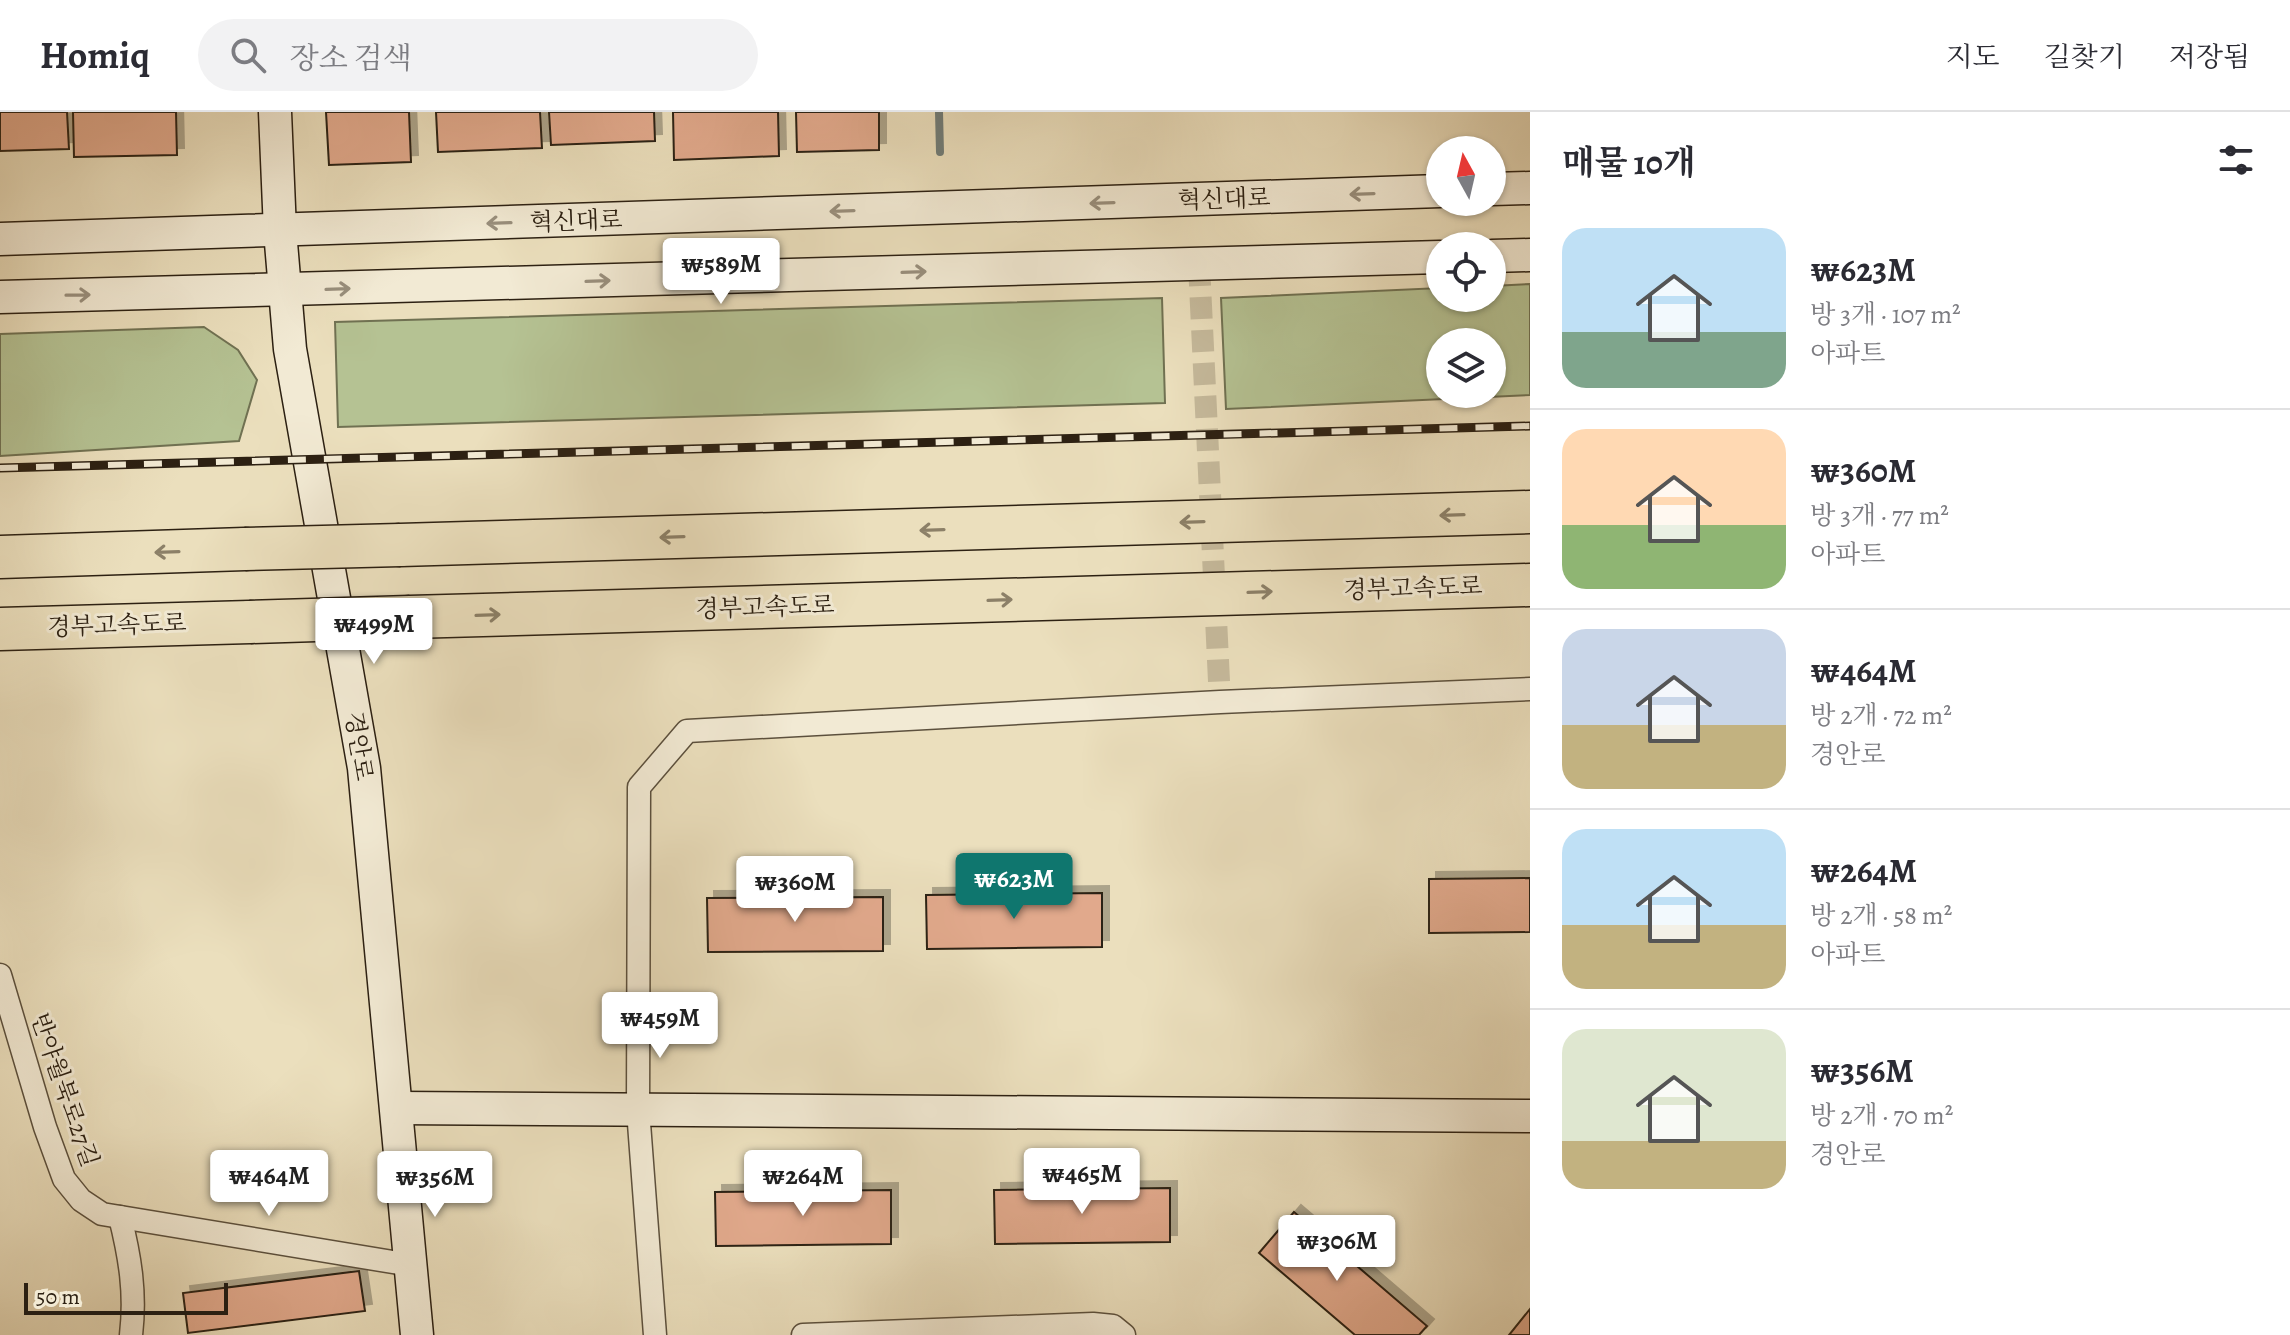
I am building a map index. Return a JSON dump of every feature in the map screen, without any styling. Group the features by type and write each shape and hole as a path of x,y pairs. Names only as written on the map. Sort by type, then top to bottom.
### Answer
{"highway":[{"path":"0,557 1530,512"},
{"name":"경부고속도로","path":"0,629 1530,585"}],"main road":[{"name":"경안로","path":"275,112 280,231 290,349 364,768 417,1335"},
{"path":"1506,189 1530,188"},
{"name":"혁신대로","path":"0,239 1426,191"},
{"path":"1506,256 1530,255"},
{"path":"0,297 1426,257"},
{"path":"397,1108 1530,1116"}],"street":[{"path":"655,1335 638,1110 639,787 687,731 1220,702 1530,689"},
{"name":"반야월북로27길","path":"0,975 45,1127 64,1179 81,1200 102,1214 411,1265"},
{"path":"120,1217 131,1259 134,1298 131,1335"},
{"path":"803,1335 1093,1324 1113,1326 1124,1335"}],"green space":[{"path":"1530,284 1530,395 1506,396 1506,328 1426,328 1426,400 1226,409 1221,298 1426,289 1426,312 1506,312 1506,285"},
{"path":"1162,298 1165,403 338,427 335,322"},
{"path":"204,327 238,350 257,380 239,441 0,456 0,334"}],"building":[{"path":"0,112 67,112 69,149 0,151"},
{"path":"73,112 176,112 177,155 74,157"},
{"path":"326,112 409,112 411,162 329,165"},
{"path":"436,112 540,112 542,148 438,152"},
{"path":"549,112 654,112 655,141 551,145"},
{"path":"673,112 778,112 779,156 674,160"},
{"path":"796,112 879,112 879,150 797,152"},
{"path":"1530,878 1530,932 1429,933 1429,879"},
{"path":"1102,893 1102,947 927,949 926,895"},
{"path":"883,897 883,951 708,952 707,898"},
{"path":"1170,1188 1170,1242 995,1244 994,1190"},
{"path":"891,1190 891,1244 716,1246 715,1192"},
{"path":"1294,1212 1427,1326 1419,1335 1355,1335 1259,1253"},
{"path":"359,1271 365,1311 188,1333 183,1293"},
{"path":"1530,1309 1530,1335 1509,1335"}],"waterway":[{"path":"939,112 940,152"}],"tunnel":[{"path":"1199,264 1220,702"}],"railway":[{"path":"0,468 1530,426"}]}
